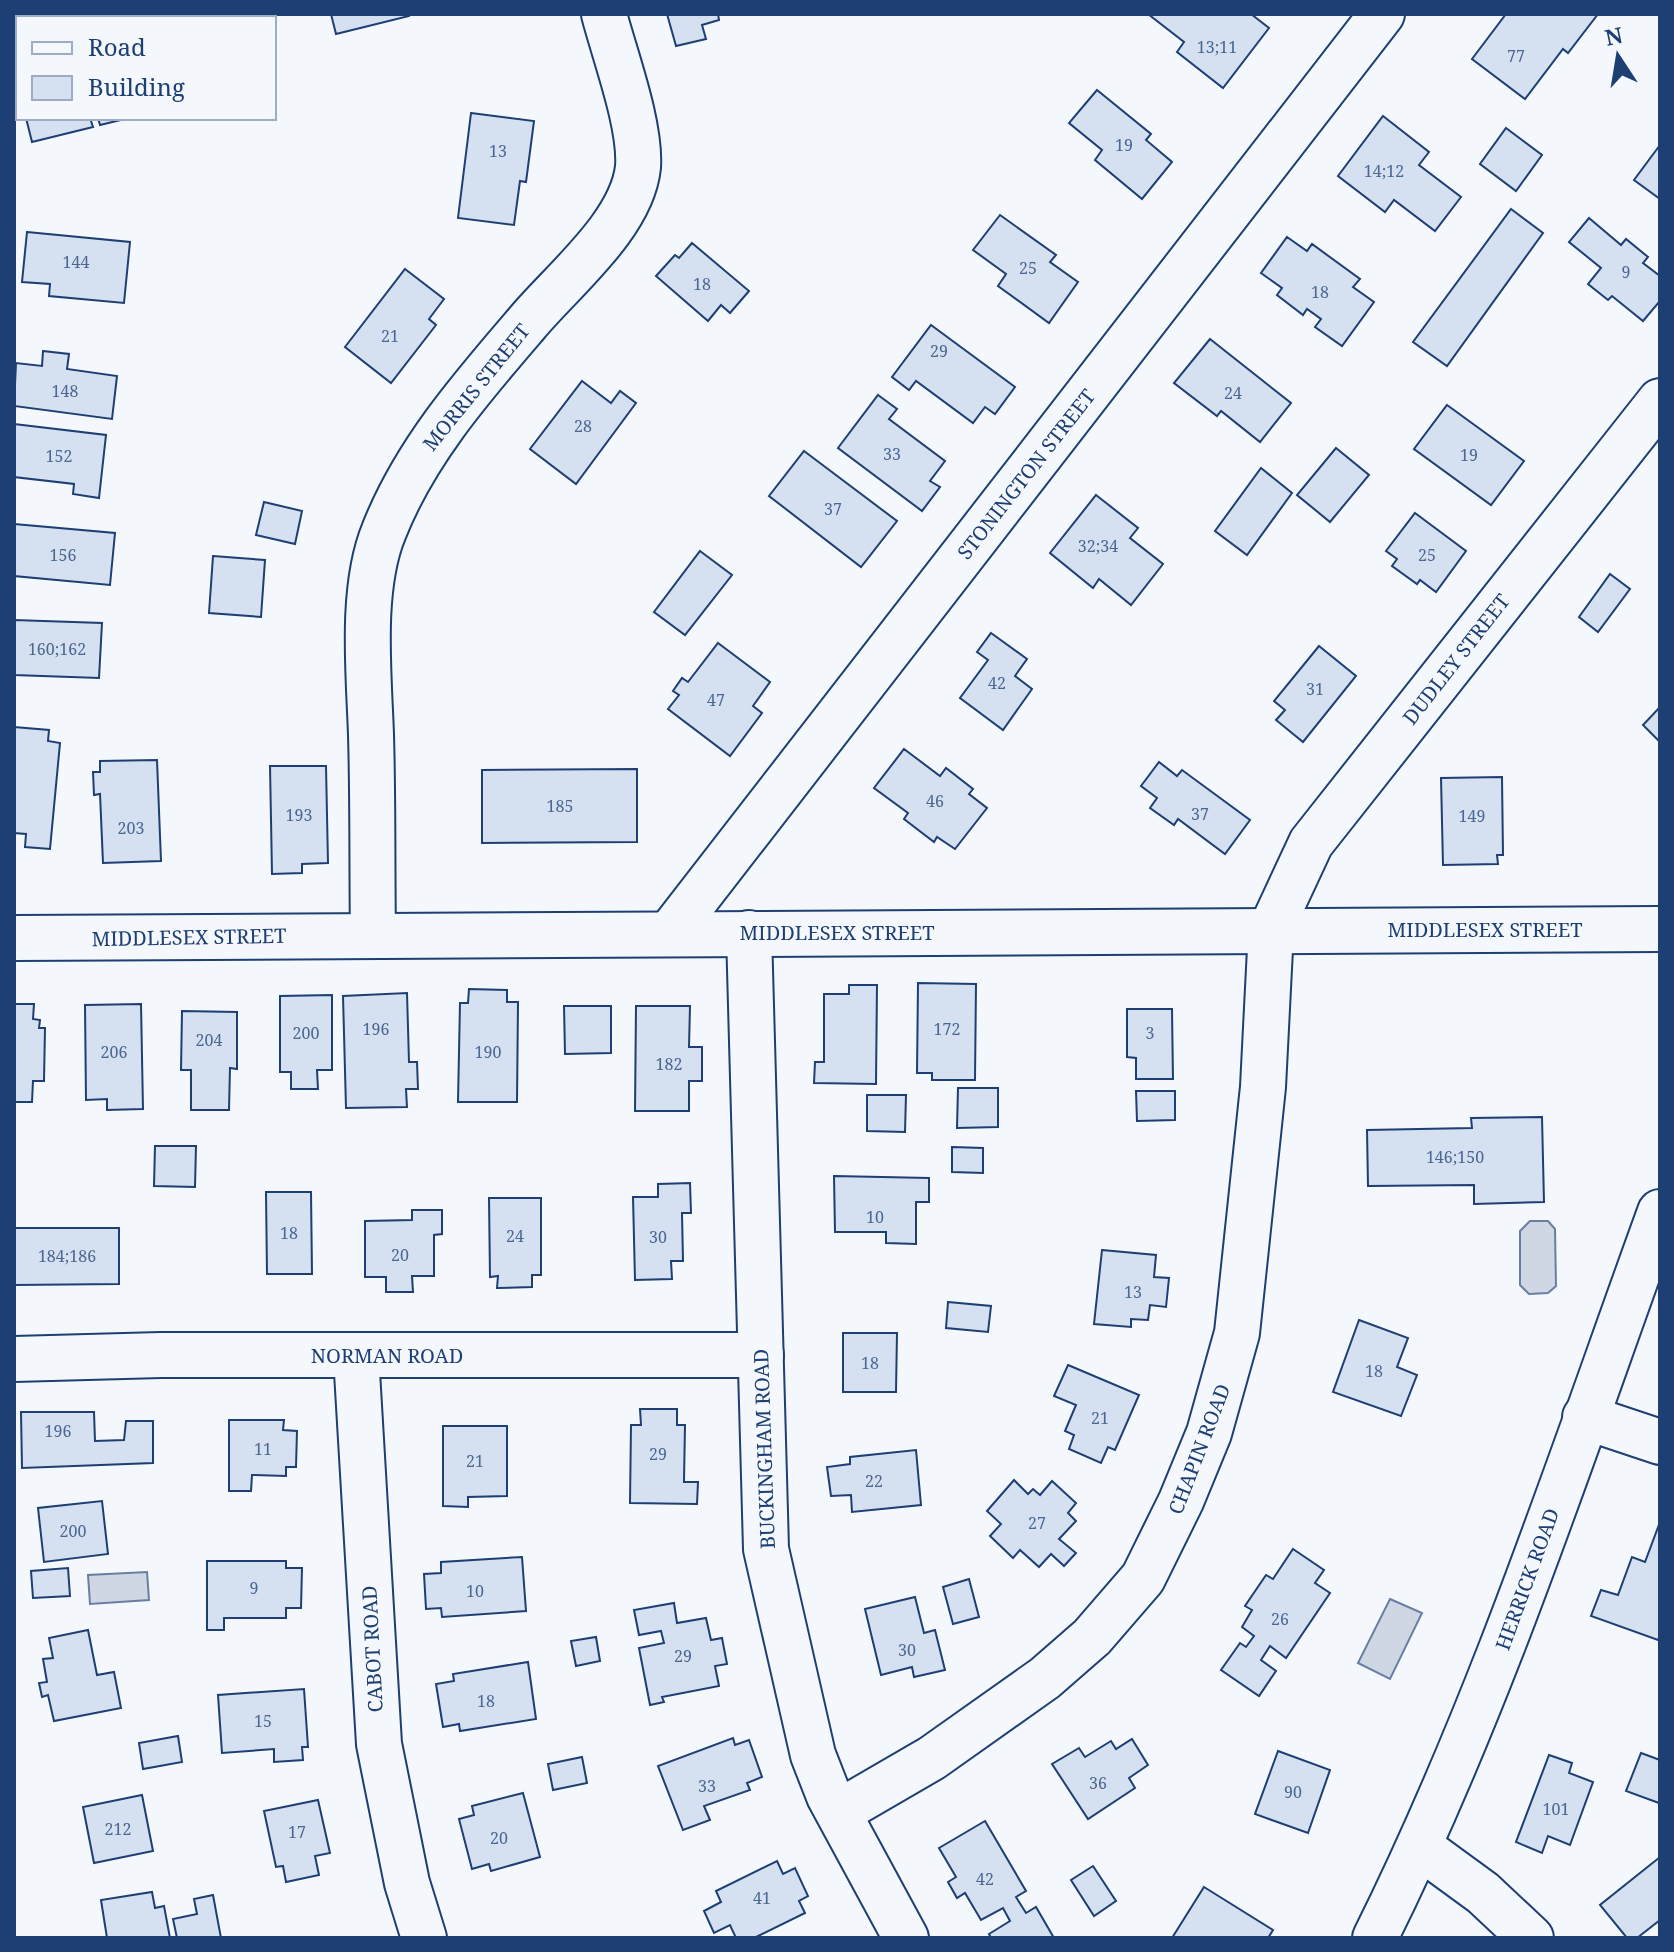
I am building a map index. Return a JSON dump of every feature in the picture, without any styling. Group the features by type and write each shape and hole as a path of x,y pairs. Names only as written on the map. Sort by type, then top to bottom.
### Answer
{"street":[{"name":"MORRIS STREET","path":"373,935 368,678 371,587 383,533 421,455 529,320 597,246 631,198 638,166 632,125 604,14"},
{"name":"STONINGTON STREET","path":"670,933 1382,14"},
{"name":"DUDLEY STREET","path":"1271,929 1311,843 1660,401"},
{"name":"CHAPIN ROAD","path":"839,1812 932,1758 1045,1678 1092,1637 1143,1578 1181,1501 1224,1388 1237,1333 1263,1087 1271,929"},
{"name":"MIDDLESEX STREET","path":"14,938 1660,929"},
{"name":"BUCKINGHAM ROAD","path":"749,933 766,1549 813,1755 839,1812 906,1938"},
{"name":"HERRICK ROAD","path":"1375,1938 1420,1847 1484,1697 1660,1212"},
{"name":"CABOT ROAD","path":"356,1355 379,1744 407,1883 424,1938"},
{"name":"NORMAN ROAD","path":"14,1359 761,1355"},
{"path":"1585,1417 1660,1442"},
{"path":"1420,1847 1483,1893 1531,1938"}],"shaded area":[{"path":"1530,1221 1548,1221 1555,1229 1556,1286 1548,1293 1529,1294 1520,1285 1520,1231"},
{"path":"147,1572 149,1600 90,1604 88,1575"},
{"path":"1390,1599 1422,1613 1390,1679 1358,1663"}],"building":[{"path":"125,14 126,16 50,16"},
{"path":"167,14 242,16 168,16"},
{"path":"331,14 409,14 409,16 336,34"},
{"path":"667,14 718,14 719,20 702,25 706,39 676,46"},
{"path":"1148,14 1251,14 1269,28 1223,88 1177,52 1184,42"},
{"path":"1506,14 1598,14 1568,53 1563,49 1525,99 1472,59"},
{"path":"1097,90 1151,134 1146,140 1172,162 1142,199 1095,160 1102,150 1069,123"},
{"path":"471,113 534,121 526,182 520,181 514,225 458,218"},
{"path":"1383,116 1429,152 1419,165 1461,197 1435,231 1394,200 1385,212 1338,176"},
{"path":"26,120 91,120 93,127 32,142"},
{"path":"99,120 121,120 100,125"},
{"path":"1506,128 1542,155 1516,191 1480,164"},
{"path":"1660,145 1660,199 1634,180"},
{"path":"1511,209 1543,233 1447,366 1413,342"},
{"path":"1000,215 1056,255 1050,262 1078,282 1049,323 998,286 1006,274 973,250"},
{"path":"1589,218 1621,245 1626,239 1648,257 1643,263 1660,276 1660,301 1643,321 1612,296 1608,300 1588,284 1601,268 1569,242"},
{"path":"27,232 130,242 124,303 49,296 50,284 22,282"},
{"path":"1287,237 1307,251 1312,244 1360,279 1353,287 1374,302 1342,346 1315,327 1321,319 1307,309 1303,315 1277,295 1282,288 1261,273"},
{"path":"692,243 749,291 730,313 721,305 708,321 656,276 675,255 679,258"},
{"path":"405,269 444,299 429,319 436,325 391,383 345,347"},
{"path":"931,325 1015,387 995,414 985,407 973,423 916,381 909,390 892,377"},
{"path":"1210,339 1291,403 1260,442 1221,411 1217,416 1174,383"},
{"path":"43,351 69,354 67,369 117,376 112,419 14,406 16,363 42,366"},
{"path":"582,381 611,403 620,391 636,403 576,484 530,449"},
{"path":"878,395 897,409 889,419 945,461 930,481 940,487 922,511 838,448"},
{"path":"1447,405 1524,461 1491,505 1414,449"},
{"path":"14,424 106,435 99,498 73,494 74,484 14,477"},
{"path":"1336,448 1369,475 1330,522 1297,495"},
{"path":"804,451 897,521 861,567 769,496"},
{"path":"1261,468 1292,493 1247,555 1215,531"},
{"path":"1096,495 1138,528 1130,538 1163,564 1131,605 1099,579 1093,588 1050,553"},
{"path":"264,502 302,511 295,544 256,535"},
{"path":"1415,513 1466,551 1436,592 1420,580 1417,584 1392,566 1397,559 1386,551"},
{"path":"14,524 115,533 110,585 14,576"},
{"path":"700,551 732,575 685,635 654,612"},
{"path":"213,556 265,560 261,617 209,613"},
{"path":"1610,574 1630,589 1598,632 1579,617"},
{"path":"14,620 102,623 99,678 14,675"},
{"path":"991,633 1027,659 1015,676 1032,689 1003,730 960,698 988,660 977,652"},
{"path":"718,643 770,682 753,706 762,713 730,756 668,709 679,695 673,691 682,678 688,682"},
{"path":"1319,646 1356,676 1303,742 1276,720 1285,710 1274,701"},
{"path":"1660,707 1660,742 1643,725"},
{"path":"14,727 49,730 48,741 60,743 50,849 25,847 26,834 14,833"},
{"path":"904,749 940,776 946,768 973,789 969,794 987,808 955,849 937,837 934,842 904,819 908,813 874,788"},
{"path":"157,760 161,861 103,863 100,794 94,795 93,772 100,772 100,761"},
{"path":"1159,762 1177,776 1182,770 1250,820 1225,854 1178,819 1174,825 1150,808 1157,798 1141,786"},
{"path":"270,766 326,766 328,863 302,864 302,873 272,874"},
{"path":"637,769 637,842 482,843 482,770"},
{"path":"1502,777 1503,855 1497,855 1498,864 1443,865 1441,778"},
{"path":"918,983 976,984 975,1080 932,1080 932,1073 917,1073"},
{"path":"849,985 877,985 876,1084 814,1083 815,1062 824,1062 824,994 849,994"},
{"path":"469,989 507,990 507,1002 518,1002 517,1102 458,1102 460,1003 468,1003"},
{"path":"407,993 409,1062 417,1062 418,1089 406,1089 407,1107 346,1108 343,996"},
{"path":"332,995 332,1070 317,1070 318,1089 291,1089 291,1072 280,1072 280,996"},
{"path":"14,1004 34,1004 33,1019 40,1020 39,1028 45,1028 44,1081 33,1081 32,1102 14,1102"},
{"path":"141,1004 143,1109 107,1110 107,1099 86,1100 85,1005"},
{"path":"564,1006 611,1006 611,1053 565,1054"},
{"path":"636,1006 690,1006 689,1047 702,1047 702,1081 689,1081 689,1111 635,1111"},
{"path":"1127,1009 1172,1009 1173,1079 1136,1079 1136,1058 1127,1057"},
{"path":"182,1011 237,1012 237,1069 230,1068 229,1110 191,1110 191,1070 181,1070"},
{"path":"958,1088 998,1088 998,1127 957,1128"},
{"path":"1136,1091 1175,1091 1175,1120 1137,1121"},
{"path":"867,1095 906,1095 905,1132 867,1131"},
{"path":"1542,1117 1544,1202 1474,1204 1474,1185 1368,1186 1367,1130 1472,1128 1471,1118"},
{"path":"155,1146 196,1146 195,1187 154,1186"},
{"path":"952,1147 983,1148 983,1173 952,1172"},
{"path":"834,1176 929,1178 929,1202 916,1202 916,1244 886,1243 886,1232 835,1232"},
{"path":"690,1183 691,1213 682,1213 683,1261 671,1261 672,1279 635,1280 633,1197 658,1197 658,1184"},
{"path":"266,1192 311,1192 312,1274 267,1274"},
{"path":"489,1198 541,1198 541,1275 532,1275 532,1287 497,1288 498,1276 490,1277"},
{"path":"412,1210 442,1210 442,1234 434,1235 434,1276 412,1276 413,1292 386,1292 386,1277 365,1277 365,1221 412,1220"},
{"path":"14,1228 119,1228 119,1284 14,1285"},
{"path":"1102,1250 1156,1255 1154,1277 1169,1278 1166,1307 1150,1305 1148,1320 1131,1319 1131,1327 1094,1324"},
{"path":"948,1302 991,1306 988,1332 946,1328"},
{"path":"1359,1320 1408,1338 1397,1367 1417,1375 1401,1416 1333,1392"},
{"path":"843,1333 897,1333 896,1392 843,1392"},
{"path":"1068,1365 1139,1395 1115,1450 1108,1447 1101,1463 1069,1449 1074,1435 1065,1431 1076,1405 1054,1396"},
{"path":"640,1409 677,1409 677,1425 685,1425 684,1482 698,1482 697,1504 630,1503 631,1425 641,1425"},
{"path":"21,1412 94,1412 95,1441 124,1440 126,1421 153,1421 153,1463 22,1468"},
{"path":"229,1420 284,1420 283,1430 297,1431 296,1467 286,1467 286,1476 252,1475 251,1491 229,1491"},
{"path":"443,1426 507,1426 507,1496 468,1497 468,1507 443,1506"},
{"path":"916,1450 921,1505 852,1512 851,1495 831,1496 827,1467 850,1464 850,1457"},
{"path":"1014,1480 1028,1494 1033,1489 1040,1495 1052,1481 1076,1503 1068,1513 1076,1521 1059,1539 1076,1553 1064,1566 1051,1554 1039,1567 1020,1550 1013,1558 990,1536 1001,1524 987,1511"},
{"path":"102,1501 108,1554 44,1562 38,1508"},
{"path":"1660,1522 1658,1640 1591,1616 1601,1590 1618,1595 1632,1557 1645,1562"},
{"path":"1293,1549 1324,1570 1315,1583 1330,1593 1286,1658 1270,1646 1261,1660 1276,1671 1259,1696 1221,1670 1240,1643 1246,1647 1254,1636 1242,1627 1252,1610 1245,1606 1266,1575 1273,1579"},
{"path":"522,1557 526,1611 442,1617 441,1608 426,1609 424,1574 441,1573 441,1562"},
{"path":"207,1561 286,1561 286,1568 302,1568 301,1608 286,1608 286,1618 224,1618 224,1630 207,1630"},
{"path":"68,1568 70,1596 33,1598 31,1571"},
{"path":"969,1579 979,1617 953,1624 943,1587"},
{"path":"915,1597 924,1633 935,1630 945,1670 914,1677 912,1667 881,1675 865,1609"},
{"path":"674,1603 677,1623 706,1618 711,1640 722,1638 727,1664 715,1666 719,1686 662,1697 664,1702 650,1705 639,1648 664,1643 661,1631 639,1635 634,1610"},
{"path":"88,1630 97,1675 114,1672 121,1708 54,1721 48,1695 42,1697 39,1683 47,1682 43,1659 53,1658 49,1638"},
{"path":"596,1637 600,1661 576,1666 571,1641"},
{"path":"528,1662 536,1719 460,1731 459,1724 443,1727 436,1684 454,1681 453,1674"},
{"path":"304,1689 308,1747 302,1747 303,1760 274,1762 274,1749 222,1753 218,1695"},
{"path":"178,1736 182,1762 143,1769 139,1743"},
{"path":"733,1738 735,1745 749,1740 762,1777 747,1783 750,1790 704,1806 710,1820 683,1830 658,1766"},
{"path":"1132,1739 1148,1765 1129,1778 1135,1788 1088,1819 1052,1764 1079,1748 1085,1757 1111,1741 1116,1749"},
{"path":"1278,1751 1330,1770 1308,1833 1255,1814"},
{"path":"1641,1753 1660,1760 1659,1803 1626,1791"},
{"path":"1549,1755 1572,1763 1569,1773 1593,1782 1570,1845 1548,1836 1542,1853 1516,1842"},
{"path":"582,1757 587,1783 553,1790 548,1764"},
{"path":"523,1793 540,1857 491,1871 489,1864 472,1869 459,1819 474,1815 472,1806"},
{"path":"142,1795 153,1851 94,1863 83,1807"},
{"path":"318,1800 330,1853 315,1856 319,1875 286,1882 283,1866 276,1867 264,1811"},
{"path":"985,1821 1026,1891 1016,1897 1026,1913 1036,1907 1054,1938 991,1938 989,1934 1010,1921 1003,1908 981,1920 965,1893 957,1898 948,1882 956,1877 939,1848"},
{"path":"1660,1857 1660,1920 1637,1938 1627,1938 1600,1905"},
{"path":"777,1861 783,1874 795,1868 808,1896 799,1901 805,1913 754,1938 736,1938 730,1925 714,1933 704,1911 721,1902 716,1891"},
{"path":"1093,1866 1116,1901 1094,1916 1071,1880"},
{"path":"1204,1887 1273,1930 1268,1938 1172,1938"},
{"path":"152,1892 155,1908 164,1906 170,1938 107,1938 101,1900"},
{"path":"213,1895 221,1938 177,1938 173,1919 197,1914 194,1899"}]}
